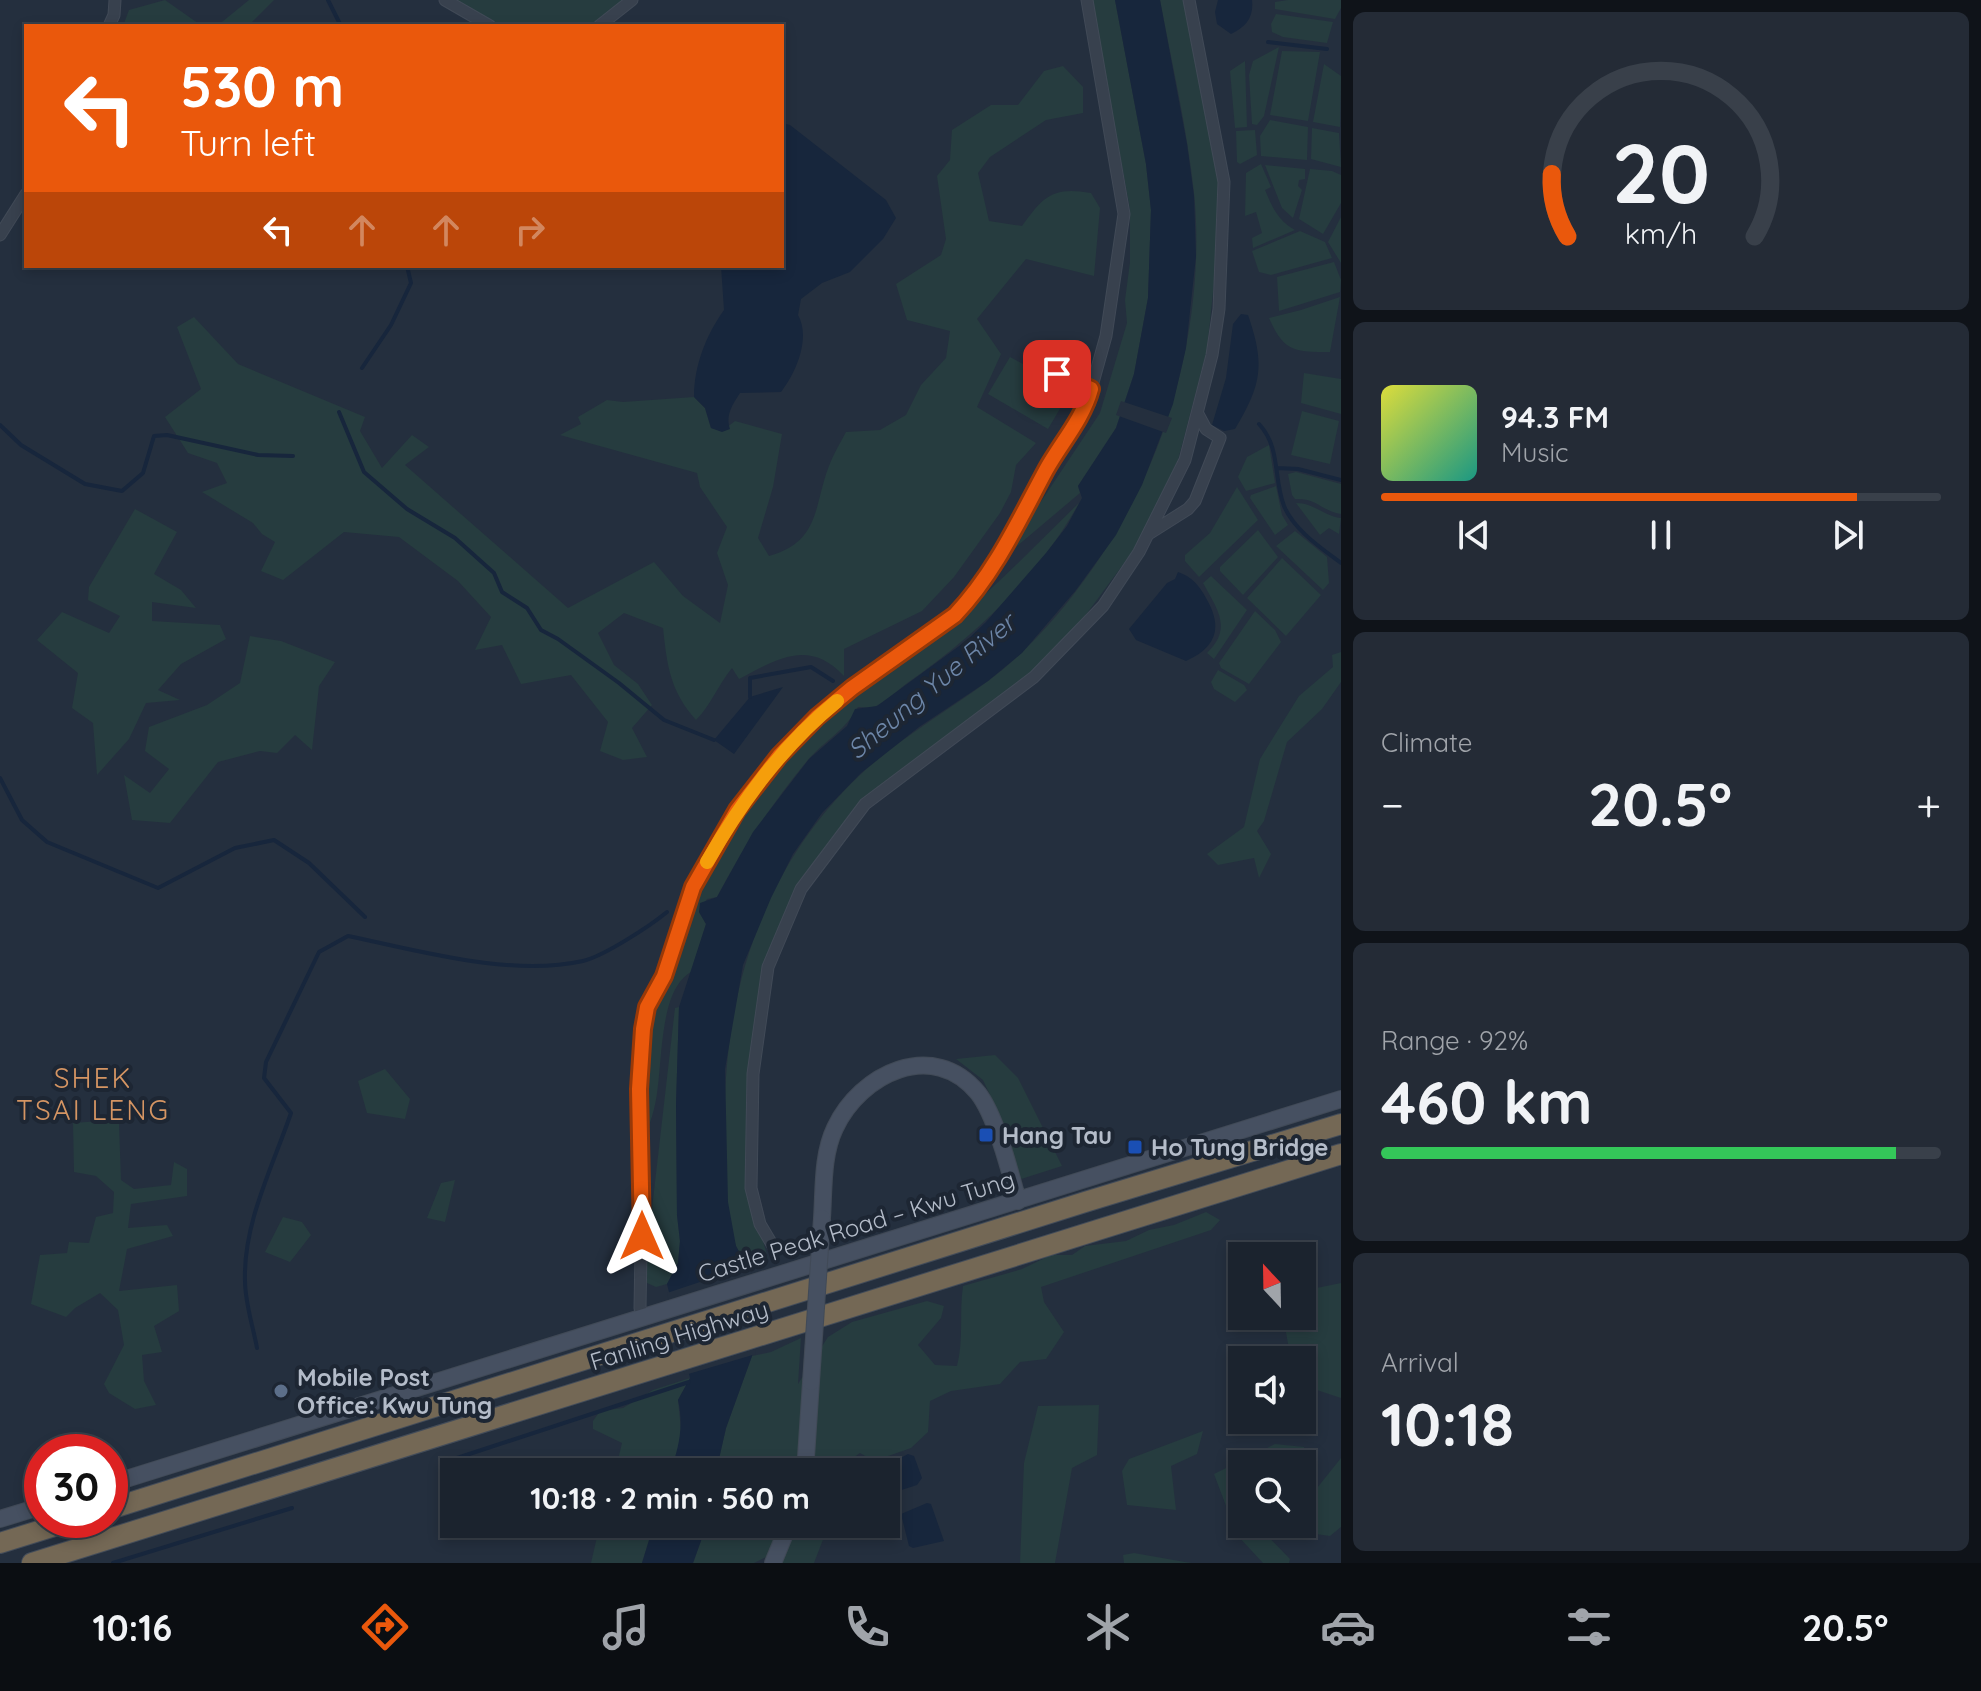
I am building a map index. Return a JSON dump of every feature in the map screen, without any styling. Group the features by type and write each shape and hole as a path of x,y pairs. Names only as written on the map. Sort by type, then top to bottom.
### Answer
{"highway":[{"name":"Fanling Highway","path":"128,1503 1341,1124"},
{"name":"Fanling Highway","path":"32,1563 1341,1154"},
{"path":"0,1543 24,1536"}],"main road":[{"path":"806,1458 828,1147 843,1113 876,1078 915,1066 946,1071 967,1082 989,1113 1018,1201"},
{"name":"Castle Peak Road – Kwu Tung","path":"128,1478 1341,1099"},
{"path":"0,1519 24,1512"},
{"path":"773,1563 783,1538"}],"street":[{"path":"110,24 115,0"},
{"path":"445,0 487,24"},
{"path":"602,24 632,0"},
{"path":"644,1317 640,1308 642,1193 639,1089 643,1029 647,1007 664,976 693,887 737,810 779,756 831,706 955,615 972,598 1010,541 1047,468 1087,404 1106,336 1124,214 1087,0"},
{"path":"773,1246 760,1224 751,1188 753,1074 768,967 801,889 865,804 1034,677 1103,606 1149,533 1185,460 1212,355 1219,309 1224,182 1189,0"},
{"path":"0,235 24,197"},
{"path":"1039,364 1091,389"},
{"path":"1149,533 1188,509 1203,486 1220,438 1206,429 1198,414"}],"green space":[{"path":"165,0 199,24 124,24 129,10"},
{"path":"249,0 274,0 250,24 219,24"},
{"path":"457,0 625,0 609,15 592,24 494,24"},
{"path":"1091,0 1115,0 1146,164 1151,210 1148,298 1134,374 1116,428 1078,486 1080,493 1004,557 1100,413 1127,323 1125,300 1130,262 1130,209"},
{"path":"1160,0 1185,0 1221,183 1207,350 1178,460 1136,547 1082,620 1035,672 859,803 797,885 761,974 746,1100 747,1187 768,1258 756,1267 738,1249 729,1221 725,1178 725,1087 739,989 771,897 795,854 824,814 859,776 906,738 988,681 1054,619 1093,568 1126,515 1167,420 1178,383 1192,306 1196,230 1187,144"},
{"path":"1341,0 1341,8 1335,19 1275,9 1275,2"},
{"path":"1276,14 1333,22 1327,43 1283,37 1272,32 1271,24"},
{"path":"1279,47 1264,116 1257,125 1252,124 1249,75 1253,61"},
{"path":"1282,51 1320,52 1308,121 1270,115"},
{"path":"1245,61 1247,127 1235,128 1230,71"},
{"path":"1324,64 1341,76 1340,127 1313,122"},
{"path":"1063,66 1083,87 1083,113 1046,120 990,157 978,173 989,221 1022,226 1043,201 1067,191 1091,193 1100,208 1094,276 1026,259 977,319 1001,354 977,407 1036,443 1016,465 1011,492 1000,513 954,577 922,611 844,649 844,676 831,664 805,655 780,659 739,679 732,668 696,720 680,699 671,677 663,628 624,613 598,633 614,665 638,684 652,705 632,728 647,757 623,760 600,751 608,722 571,675 521,684 502,645 475,650 491,617 458,581 399,537 344,532 283,580 261,571 275,542 262,534 253,523 202,492 227,483 217,463 188,453 165,417 201,389 177,327 194,317 238,364 365,417 360,431 382,468 412,435 429,447 405,465 568,608 654,562 683,596 720,623 728,585 717,553 727,527 700,487 697,473 560,435 581,424 578,417 607,400 623,402 694,397 705,408 711,428 722,431 735,421 782,434 773,487 758,538 769,556 799,541 814,518 825,476 846,432 880,430 906,415 921,385 946,358 950,331 907,320 896,284 941,255 946,239 937,176 950,160 952,130 991,105 1018,105 1044,71"},
{"path":"1270,120 1308,127 1307,160 1261,156 1260,136"},
{"path":"1312,128 1339,133 1341,167 1311,159"},
{"path":"1255,130 1257,155 1240,164 1237,162 1236,131"},
{"path":"1261,164 1271,187 1265,190 1273,208 1295,230 1253,248 1252,238 1262,233 1256,212 1245,216 1246,173"},
{"path":"1265,165 1305,169 1305,179 1299,180 1298,186 1302,190 1293,218 1282,208"},
{"path":"1310,169 1341,175 1341,203 1323,234 1299,219"},
{"path":"1341,217 1341,263 1328,242"},
{"path":"1300,231 1325,242 1332,258 1271,275 1259,272 1252,251"},
{"path":"1334,262 1341,280 1340,292 1279,311 1277,277"},
{"path":"1340,297 1330,352 1292,348 1280,338 1269,318 1301,310"},
{"path":"1010,357 1071,390 1048,429 988,394"},
{"path":"1304,373 1341,379 1341,414 1301,403"},
{"path":"1302,411 1339,421 1330,464 1291,455"},
{"path":"1269,445 1275,483 1246,491 1238,477 1247,457"},
{"path":"1296,472 1341,484 1341,514 1309,500 1295,499 1288,474"},
{"path":"1276,486 1282,515 1288,525 1275,535 1250,498"},
{"path":"1237,487 1258,520 1199,577 1185,561 1185,555 1210,533"},
{"path":"1079,503 1045,556 980,626 884,701 872,707 858,707 807,761 758,827 717,897 707,899 699,912 706,924 691,972 680,982 667,1015 657,1094 644,1139 645,1057 652,1012 669,980 697,894 723,841 756,791 814,725 848,696 971,607"},
{"path":"1296,503 1341,518 1339,534 1329,528 1320,535"},
{"path":"135,509 177,532 154,574 181,590 196,608 152,602 152,621 220,625 226,639 181,664 158,690 180,700 146,703 129,739 97,775 93,723 72,708 78,673 37,640 62,612 109,633 120,616 88,600 89,587"},
{"path":"1258,530 1278,557 1243,595 1220,571 1220,567"},
{"path":"1295,531 1327,557 1329,583 1323,590 1276,546"},
{"path":"1282,558 1321,595 1286,636 1247,598"},
{"path":"1211,576 1247,610 1214,659 1207,653 1219,635 1220,618 1203,583"},
{"path":"1255,611 1275,630 1281,642 1249,684 1221,668 1219,663"},
{"path":"250,636 281,641 335,662 319,686 312,750 295,735 277,753 260,751 218,762 170,823 132,820 124,775 150,793 169,769 145,751 149,727 207,705 240,683"},
{"path":"1341,652 1341,682 1322,709 1287,742 1264,821 1257,831 1271,854 1259,878 1254,858 1218,865 1207,854 1244,827 1260,759 1299,696 1333,667 1332,655"},
{"path":"1218,670 1244,685 1247,690 1235,702 1214,689 1211,682"},
{"path":"679,1007 676,1105 680,1241 678,1263 667,1284 656,1287 647,1283 647,1252 675,1008"},
{"path":"995,1055 1018,1078 1062,1166 1018,1180 998,1112 983,1080 956,1059"},
{"path":"385,1069 410,1099 405,1119 367,1113 358,1081"},
{"path":"114,1120 119,1124 121,1180 134,1189 171,1185 174,1162 187,1169 187,1196 131,1204 128,1228 167,1225 173,1236 127,1249 119,1291 177,1285 179,1311 154,1326 162,1352 142,1355 144,1381 156,1405 135,1409 109,1393 104,1384 124,1345 118,1310 100,1293 66,1317 31,1304 40,1255 67,1253 69,1242 89,1243 96,1217 113,1213 114,1192 96,1176 74,1172 73,1123"},
{"path":"455,1180 445,1222 427,1218 441,1183"},
{"path":"1206,1212 1220,1220 1211,1230 1041,1287 1044,1302 1064,1332 1046,1359 1020,1362 1000,1384 951,1391 930,1401 928,1432 911,1448 883,1458 869,1458 860,1453 853,1458 719,1458 726,1428 752,1356 771,1352 801,1338 798,1384 828,1337 852,1322 927,1301 944,1306 941,1318 918,1345 935,1365 957,1366 963,1286 1022,1269 1051,1255 1072,1255 1085,1246 1126,1241 1149,1230 1174,1225"},
{"path":"283,1217 302,1222 311,1235 290,1262 265,1252"},
{"path":"1341,1283 1341,1398 1316,1390 1316,1346 1288,1346 1286,1330 1316,1330 1316,1288"},
{"path":"690,1378 678,1400 681,1430 676,1458 618,1458 622,1443 593,1429 593,1421 600,1411 623,1408 653,1390"},
{"path":"1099,1405 1097,1455 1072,1468 1055,1563 1020,1563 1024,1463 1038,1406"},
{"path":"1203,1431 1197,1454 1171,1466 1176,1510 1127,1505 1122,1471 1129,1459"},
{"path":"1275,1444 1304,1447 1304,1450 1263,1450"},
{"path":"1341,1458 1341,1527 1330,1536 1316,1534 1317,1488"},
{"path":"1228,1467 1228,1511 1214,1474"},
{"path":"597,1538 650,1538 642,1563 591,1563"},
{"path":"702,1538 824,1538 814,1563 782,1563 778,1551 754,1563 693,1563"},
{"path":"1240,1538 1270,1538 1290,1559 1289,1563 1263,1563"},
{"path":"1134,1553 1192,1563 1124,1563 1123,1555"}],"water":[{"name":"Sheung Yue River","path":"1115,0 1160,0 1187,144 1194,196 1196,256 1186,348 1173,404 1142,485 1116,535 1076,590 1022,653 861,773 822,813 793,854 771,898 743,965 725,1069 728,1202 736,1246 747,1266 752,1356 726,1428 719,1458 675,1458 680,1437 678,1400 690,1378 667,1284 678,1263 680,1241 676,1105 679,1007 706,924 699,912 700,903 717,897 753,832 809,759 847,726 855,709 877,706 966,641 986,622 1067,526 1082,498 1078,486 1116,428 1134,374 1148,298 1151,210 1146,164"},
{"path":"1218,0 1252,0 1248,21 1231,34 1217,24 1215,12"},
{"path":"784,124 790,125 886,200 896,218 883,239 850,272 822,283 801,299 798,315 802,324 802,344 787,384 781,392 740,393 729,414 730,429 722,432 711,428 705,408 694,397 699,362 724,310 721,268 784,268"},
{"path":"1241,314 1248,315 1253,332 1258,374 1251,399 1235,429 1224,431 1212,425 1226,378 1233,324"},
{"path":"1178,572 1201,589 1211,608 1215,627 1214,635 1205,649 1186,661 1136,640 1129,629"},
{"path":"783,687 734,754 714,740 750,697"},
{"path":"908,1454 914,1456 922,1478 917,1485 900,1490 900,1458"},
{"path":"931,1504 944,1541 913,1548 909,1546 901,1514"},
{"path":"650,1538 702,1538 693,1563 642,1563"}],"pier":[{"path":"1121,401 1172,418 1166,433 1116,415"},
{"path":"751,1265 756,1354 685,1375 667,1293"}],"waterway":[{"path":"328,0 340,24"},
{"path":"1268,42 1327,49"},
{"path":"362,368 391,325 411,283 407,268"},
{"path":"339,412 364,472 407,509 455,538 494,573 502,592 527,608 541,630 619,683 664,720 714,740"},
{"path":"1259,424 1271,443 1288,515 1309,538 1341,563"},
{"path":"0,425 21,445 85,484 122,491 143,473 154,436 167,435 258,455 293,456"},
{"path":"1277,468 1298,469 1341,480"},
{"path":"750,697 750,678 811,667 833,681"},
{"path":"0,778 22,820 47,842 158,888 235,848 274,840 309,863 365,917"},
{"path":"257,1348 246,1298 249,1238 260,1195 291,1113 264,1078 266,1062 319,952 348,936 465,960 526,966 555,965 583,961 603,953 667,912"},
{"path":"457,1458 689,1382"},
{"path":"113,1563 292,1508"}],"slow traffic":[{"path":"707,862 737,810 767,769 817,717 837,701"}],"place":[{"name":"Hang Tau","path":"986,1135"},
{"name":"Ho Tung Bridge","path":"1135,1147"},
{"name":"Mobile Post Office: Kwu Tung","path":"281,1391"}],"district":[{"name":"SHEK TSAI LENG","path":"93,1093"}],"route":[{"path":"642,1236 639,1070 643,1029 647,1007 664,976 693,887 737,810 779,756 817,717 852,688 955,615 972,598 1010,541 1047,468 1087,404 1091,389 1057,374"}]}
